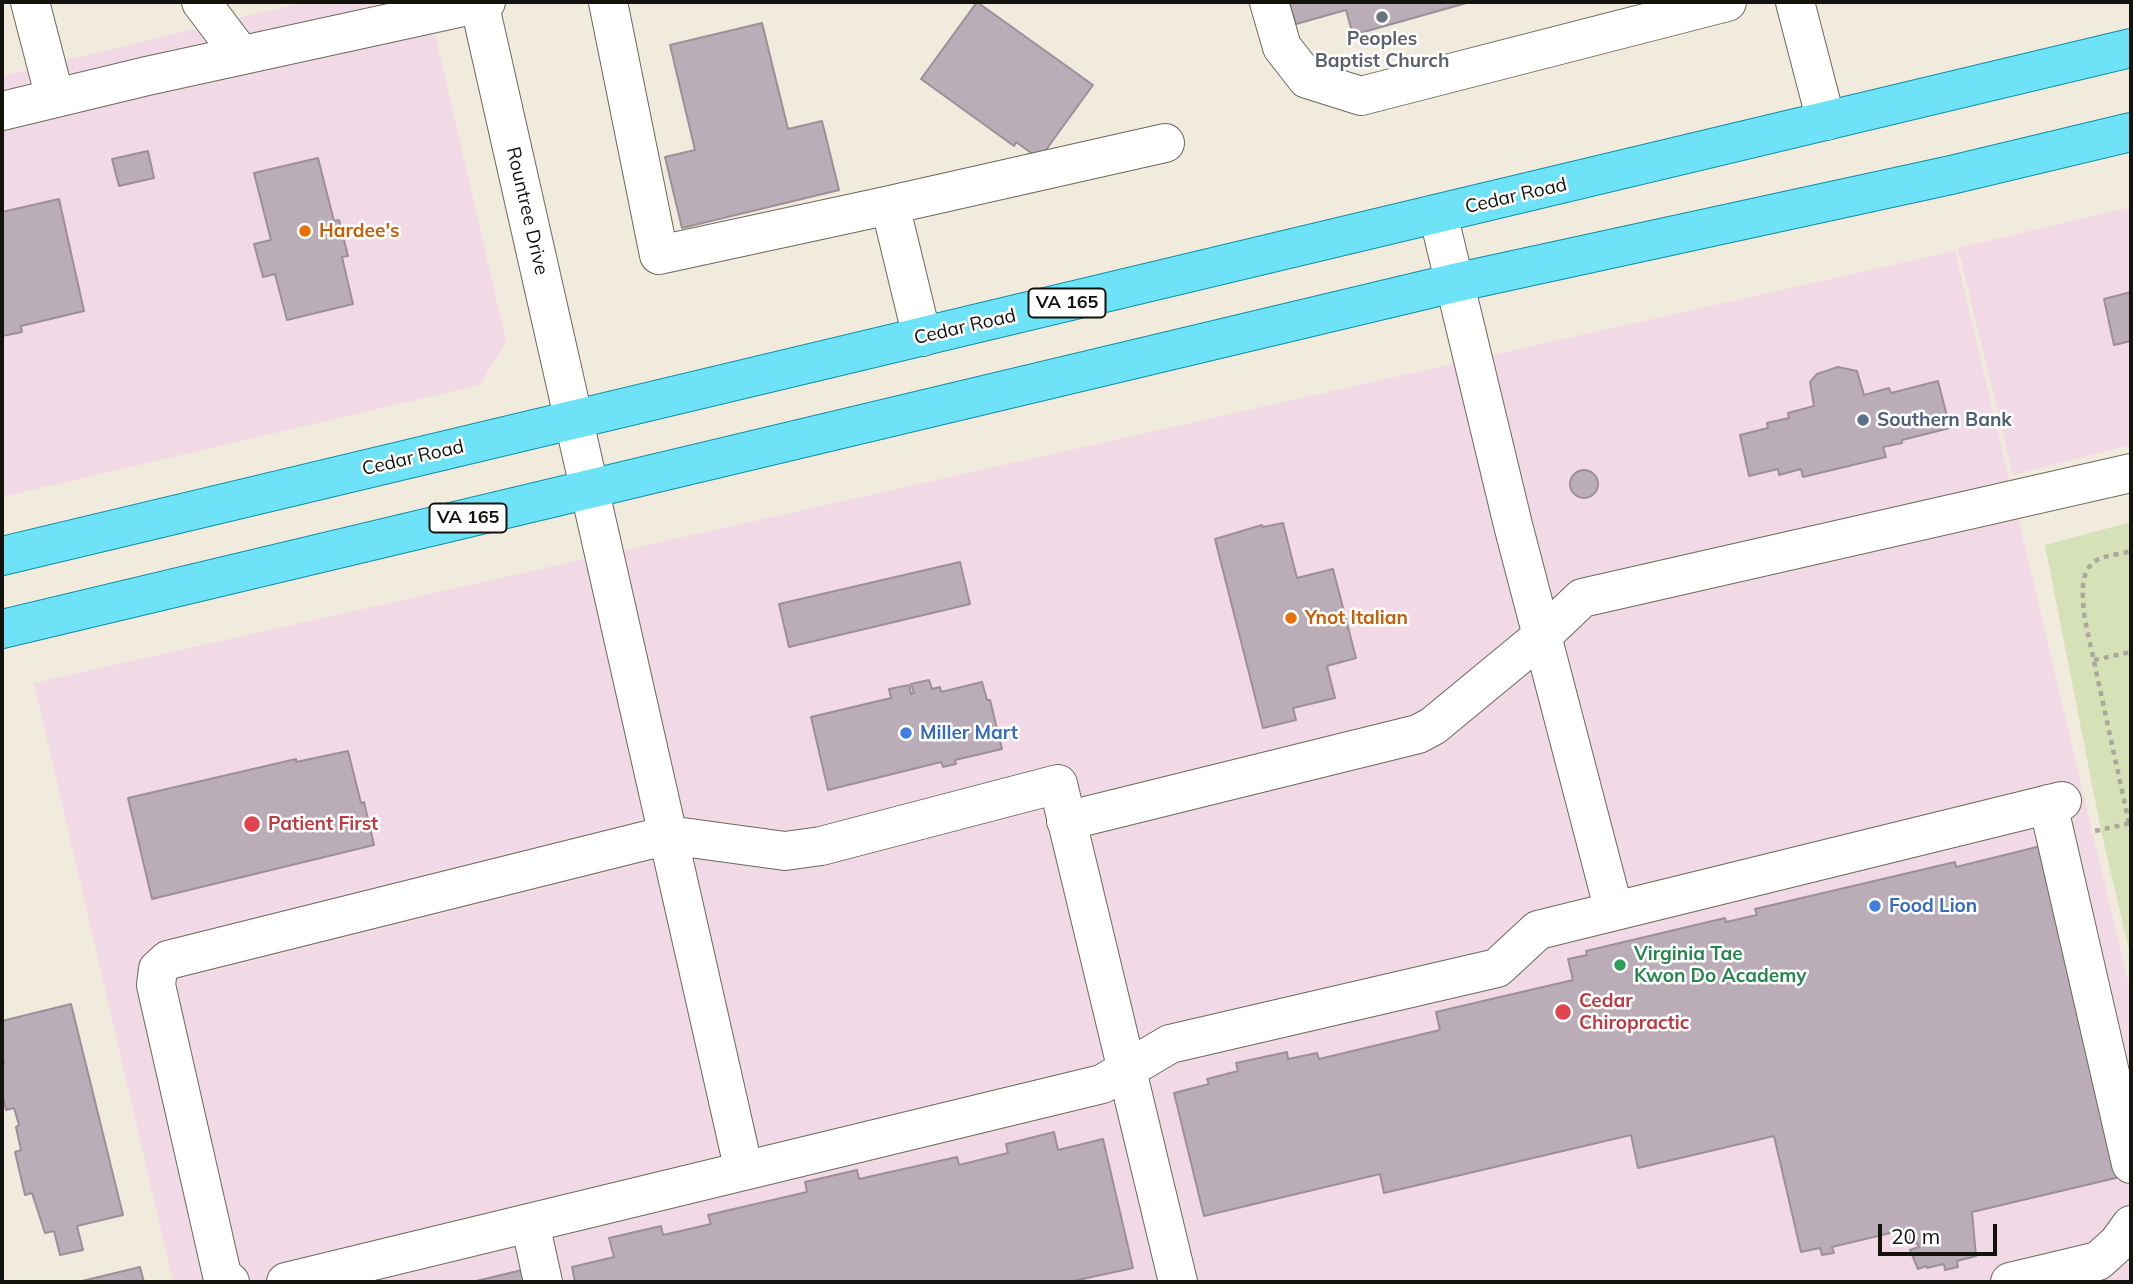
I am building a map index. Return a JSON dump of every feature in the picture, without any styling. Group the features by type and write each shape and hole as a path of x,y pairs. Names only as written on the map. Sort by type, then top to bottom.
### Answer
{"main road":[{"name":"Cedar Road","path":"2,556 2131,48"},
{"name":"VA 165","path":"2,629 1454,282 1951,175 2131,132"}],"street":[{"path":"30,2 55,98"},
{"path":"201,2 241,55"},
{"path":"608,2 659,255 1165,143"},
{"path":"1269,2 1282,47 1307,79 1361,96 1727,2"},
{"path":"1795,2 1826,121"},
{"path":"2,111 481,3"},
{"name":"Rountree Drive","path":"481,3 744,1171"},
{"path":"890,205 922,337"},
{"path":"1438,214 1542,636 1614,911"},
{"path":"1066,821 1418,734 1433,726 1542,636 1582,598 2131,473"},
{"path":"230,1282 222,1275 156,985 158,969 168,960 668,835 785,851 821,846 1058,784 1178,1282"},
{"path":"285,1282 1102,1084 1170,1044 1497,968 1538,930 2055,803 2131,1164"},
{"path":"530,1223 543,1282"},
{"path":"2010,1282 2098,1261 2118,1243 2131,1225"}],"path":[{"path":"2129,823 2085,620 2083,595 2085,574 2096,560 2131,551"},
{"path":"2094,660 2131,652"}],"shaded area":[{"path":"304,2 420,2 432,21 506,341 480,385 2,497 2,76"},
{"path":"2131,207 2131,445 2013,475 1958,248"},
{"path":"1955,251 2131,995 2131,1282 173,1282 34,683"}],"green space":[{"path":"2131,522 2131,958 2102,835 2045,545"}],"building":[{"path":"977,2 1093,85 1043,154 1034,155 1016,142 1014,146 921,79"},
{"name":"Peoples Baptist Church","path":"1289,2 1470,2 1353,35 1346,10 1296,24"},
{"path":"762,23 788,129 822,121 839,190 682,228 665,157 695,150 670,45"},
{"path":"148,151 154,178 119,186 112,159"},
{"name":"Hardee's","path":"318,158 334,221 339,220 348,256 342,257 353,304 287,320 275,274 263,277 254,244 271,240 254,173"},
{"path":"59,199 84,311 21,326 22,332 2,336 2,212"},
{"path":"2131,292 2131,341 2114,345 2104,299"},
{"name":"Southern Bank","path":"1838,367 1857,371 1864,395 1889,388 1891,393 1938,381 1950,428 1883,447 1886,457 1803,477 1801,469 1779,475 1778,469 1749,476 1740,435 1768,428 1767,423 1789,418 1788,413 1814,406 1810,382 1817,374"},
{"path":"1584,470 1594,474 1598,484 1594,494 1584,498 1574,494 1570,484 1574,474"},
{"name":"Ynot Italian","path":"1283,523 1297,578 1333,569 1356,658 1327,666 1335,698 1293,708 1296,720 1263,728 1215,539 1262,525"},
{"path":"960,562 970,604 789,647 779,604"},
{"name":"Miller Mart","path":"929,680 932,689 940,687 941,692 982,682 987,700 990,700 1002,749 955,760 956,764 943,767 941,762 828,790 811,717 891,698 889,689 909,685 911,694 914,693 911,684"},
{"name":"Patient First","path":"348,751 374,845 152,899 128,798 296,759 296,762"},
{"path":"2041,846 2120,1177 1972,1212 1976,1256 1957,1261 1958,1267 1945,1270 1944,1264 1918,1269 1910,1250 1919,1247 1917,1243 1911,1245 1906,1233 1913,1232 1911,1228 1832,1247 1834,1253 1822,1255 1820,1248 1801,1252 1774,1136 1638,1168 1631,1135 1384,1193 1380,1174 1204,1216 1174,1093 1209,1084 1207,1079 1238,1071 1236,1063 1287,1052 1288,1059 1317,1053 1319,1059 1440,1030 1436,1012 1573,980 1568,959 1587,955 1586,951 1725,918 1726,922 1757,915 1755,909 1955,862 1956,867"},
{"path":"71,1004 123,1215 77,1226 83,1250 60,1255 54,1231 45,1233 32,1193 25,1195 15,1152 21,1150 16,1127 19,1125 14,1108 6,1110 2,1093 2,1021"},
{"path":"1054,1132 1058,1150 1103,1139 1133,1268 1069,1282 575,1282 572,1267 614,1257 609,1238 661,1226 663,1235 711,1224 708,1215 807,1192 805,1182 857,1170 859,1179 957,1157 959,1165 1008,1153 1006,1144"},
{"path":"140,1267 144,1282 78,1282"},
{"path":"522,1270 524,1282 472,1282"}],"place":[{"name":"Peoples Baptist Church","path":"1382,17"},
{"name":"Hardee's","path":"305,231"},
{"name":"Southern Bank","path":"1863,420"},
{"name":"Ynot Italian","path":"1291,618"},
{"name":"Miller Mart","path":"906,733"},
{"name":"Patient First","path":"252,824"},
{"name":"Food Lion","path":"1875,906"},
{"name":"Virginia Tae Kwon Do Academy","path":"1620,965"},
{"name":"Cedar Chiropractic","path":"1563,1012"}]}
